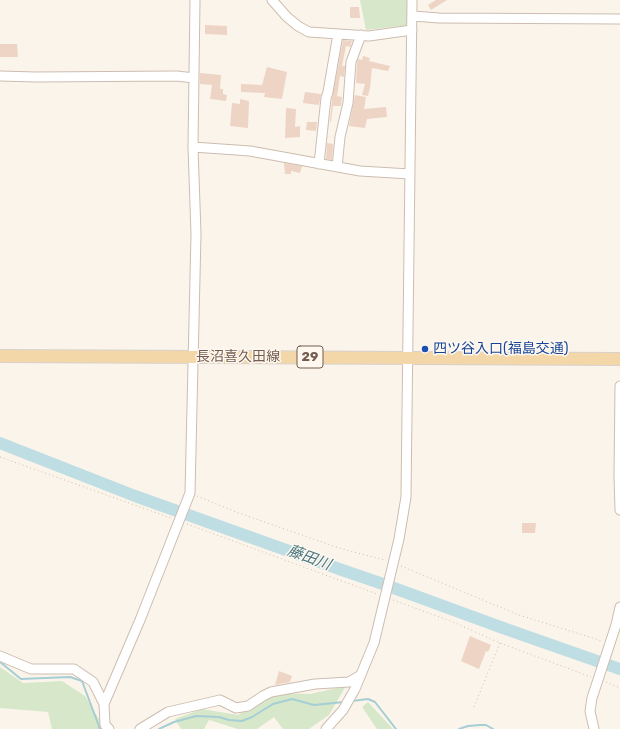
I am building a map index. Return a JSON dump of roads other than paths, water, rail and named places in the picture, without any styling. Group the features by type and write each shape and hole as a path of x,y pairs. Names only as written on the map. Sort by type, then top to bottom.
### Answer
{"main road":[{"name":"長沼喜久田線","path":"0,356 620,359"}],"street":[{"path":"104,704 140,620 178,520 190,493 196,234 193,148 195,0"},
{"path":"272,0 286,17 309,32 369,36 412,30"},
{"path":"326,729 346,705 355,689 374,643 404,516 406,497 412,0"},
{"path":"413,16 439,18 620,18"},
{"path":"319,164 326,98 338,34"},
{"path":"337,168 340,137 348,103 351,62 361,35"},
{"path":"0,76 177,76 194,78"},
{"path":"193,148 250,151 337,168 410,174"},
{"path":"620,386 620,510"},
{"path":"594,729 590,712 592,698 611,644 620,608"},
{"path":"0,656 31,669 74,669 94,682 104,704 105,725 109,729"},
{"path":"140,729 168,712 220,700 236,708 248,706 271,692 315,684 349,682 361,675"}],"waterway":[{"name":"藤田川","path":"0,443 135,496 620,669"},
{"path":"0,662 21,679 70,677 82,681 100,729"},
{"path":"159,729 174,722 196,716 219,717 229,720 242,721 252,717 273,704 292,699 314,705 344,702"},
{"path":"352,701 368,699 375,702 396,729"},
{"path":"459,729 468,726 480,725 486,725 493,729"}],"place":[{"name":"四ツ谷入口(福島交通)","path":"425,349"}]}
